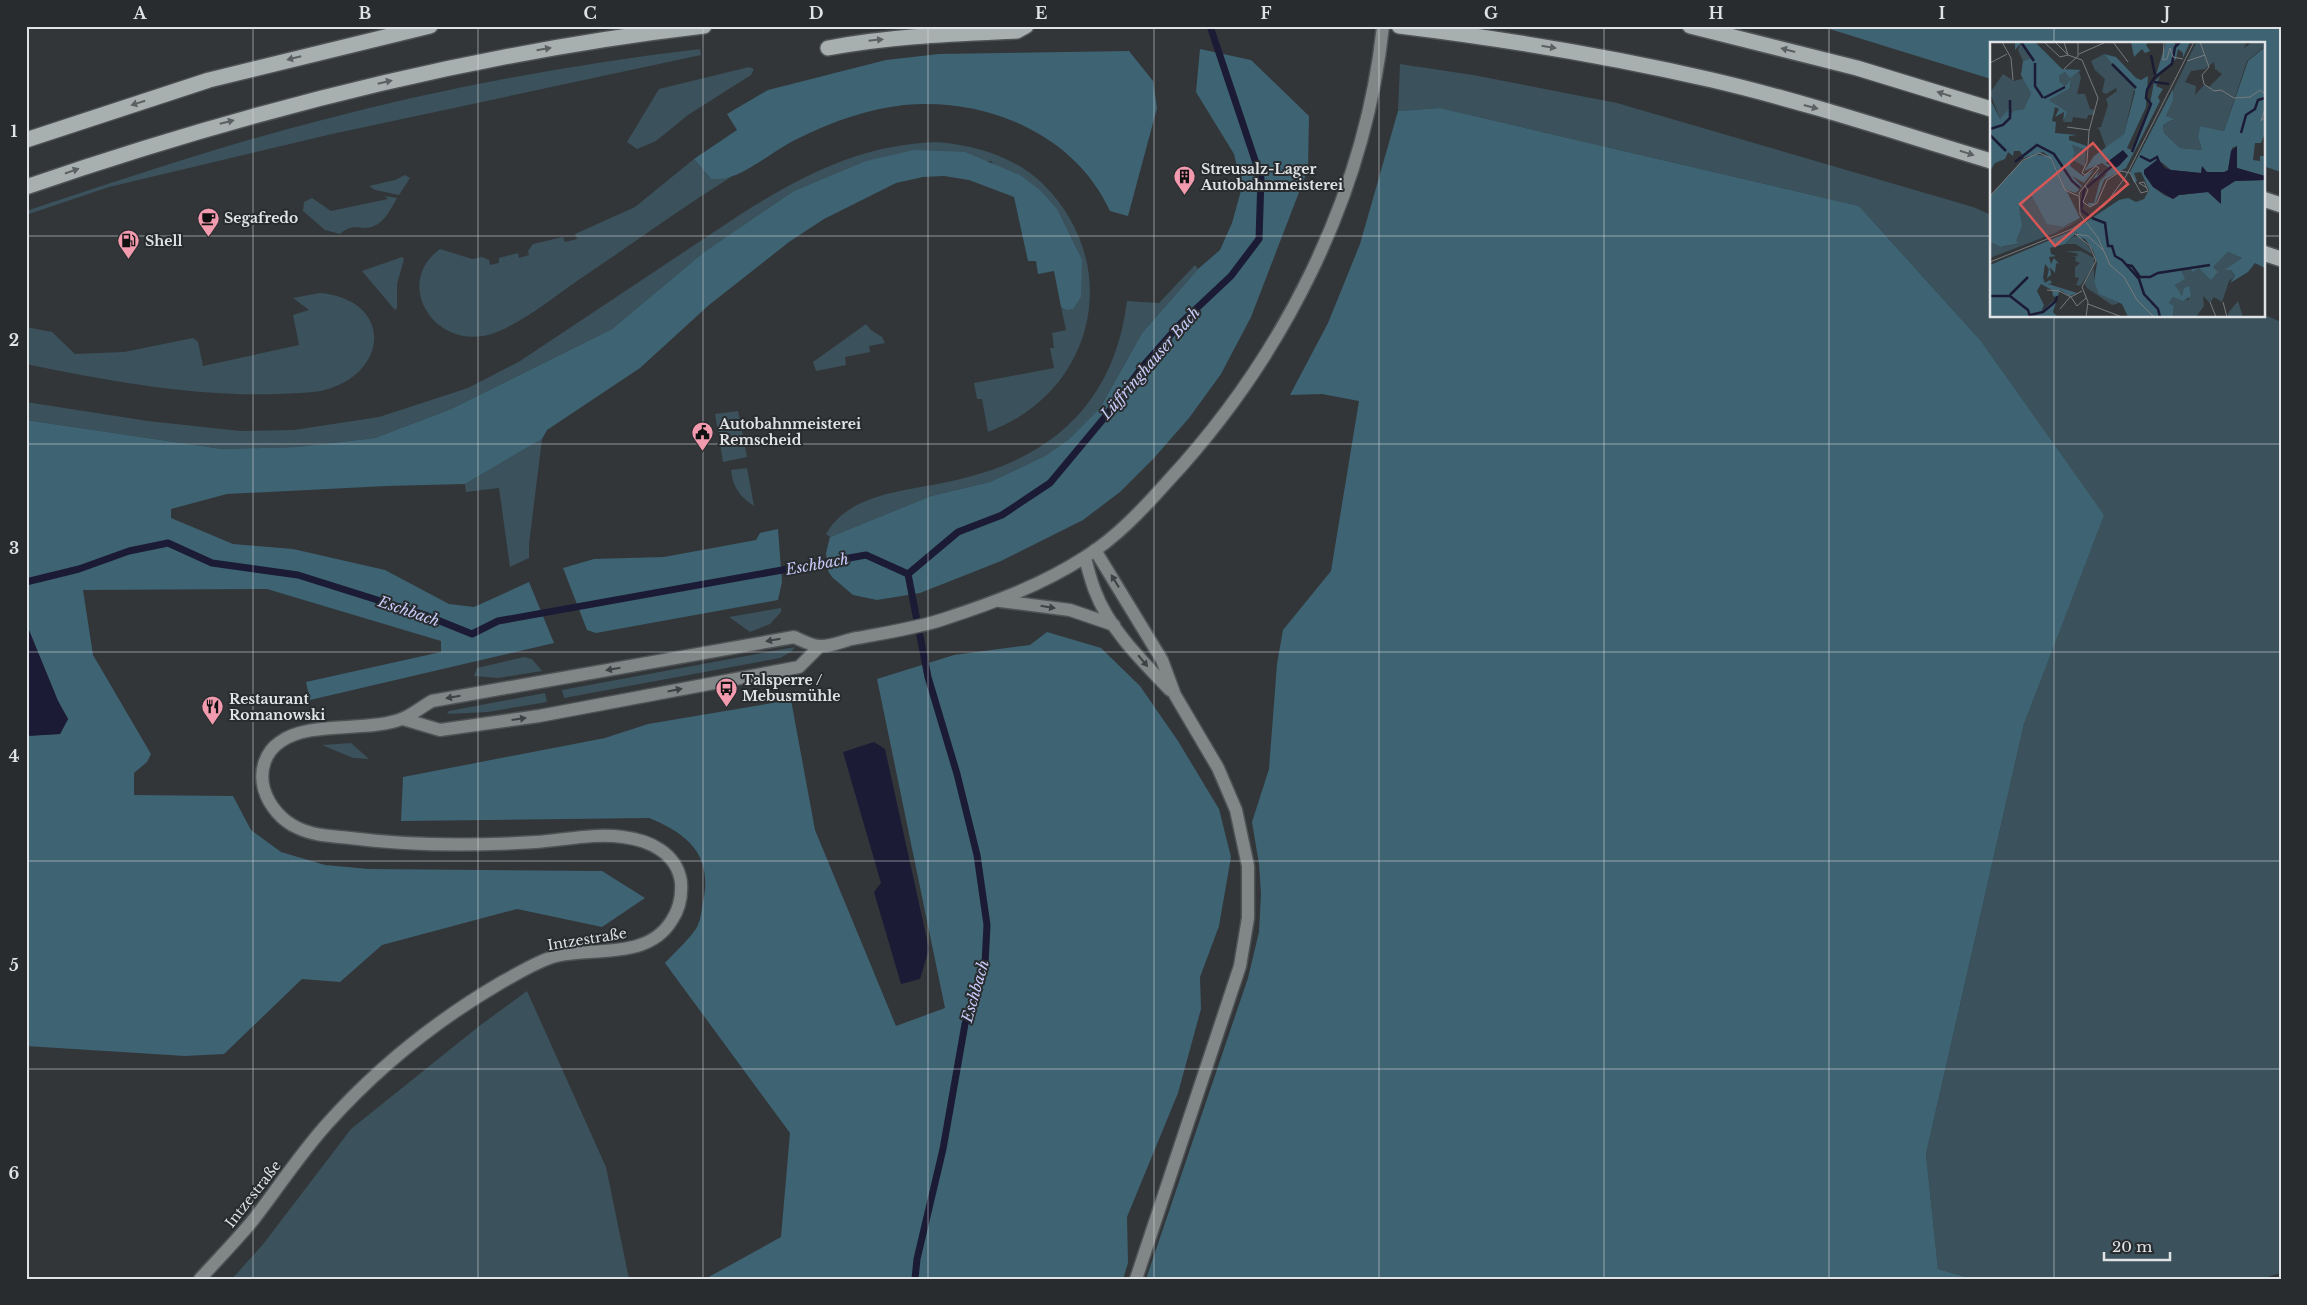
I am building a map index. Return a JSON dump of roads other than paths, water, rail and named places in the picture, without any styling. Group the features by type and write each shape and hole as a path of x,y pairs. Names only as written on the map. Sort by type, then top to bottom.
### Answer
{"highway":[{"path":"26,140 209,80 430,26"},
{"path":"26,187 218,124 364,87 515,53 616,36 704,26"},
{"path":"828,48 868,40 1017,31 1026,26"},
{"path":"1399,26 1501,39 1604,56 1714,80 1990,161"},
{"path":"1690,26 1857,68 1990,108"},
{"path":"2264,199 2281,205"},
{"path":"2264,253 2281,259"}],"main road":[{"path":"403,719 432,701 794,637 820,646 931,623 1000,601 1037,584 1085,558 1150,501 1195,452 1234,402 1282,328 1322,250 1352,171 1379,61 1383,26"},
{"path":"1095,550 1162,660 1175,695 1218,768 1236,810 1248,866 1248,918 1242,958 1231,998 1136,1279"},
{"path":"1085,558 1095,592 1114,625 1149,668 1175,695"},
{"path":"1000,601 1070,610 1114,625"},
{"path":"403,719 440,730 539,716 799,667 820,646"},
{"name":"Intzestraße","path":"200,1279 253,1220 326,1124 361,1088 400,1053 462,1008 540,962 564,955 619,950 653,940 668,926 681,902 678,868 671,858 651,844 632,838 607,836 535,842 423,845 385,843 317,834 300,829 283,820 268,798 263,782 263,768 272,749 282,740 294,735 403,719"}],"waterway":[{"name":"Lüffringhauser Bach","path":"908,574 958,532 1002,515 1050,483 1105,417 1143,366 1181,323 1231,276 1259,239 1261,178 1210,26"},
{"name":"Eschbach","path":"26,582 79,569 129,551 168,543 212,563 298,575 425,615 472,634 498,621 866,555 908,574 928,677 957,774 977,855 987,925 985,964 965,1024 943,1149 917,1259 915,1279"}],"place":[{"name":"Streusalz-Lager Autobahnmeisterei","path":"1185,196"},
{"name":"Segafredo","path":"208,237"},
{"name":"Shell","path":"129,260"},
{"name":"Autobahnmeisterei Remscheid","path":"703,451"},
{"name":"Talsperre / Mebusmühle","path":"726,707"},
{"name":"Restaurant Romanowski","path":"213,726"}]}
